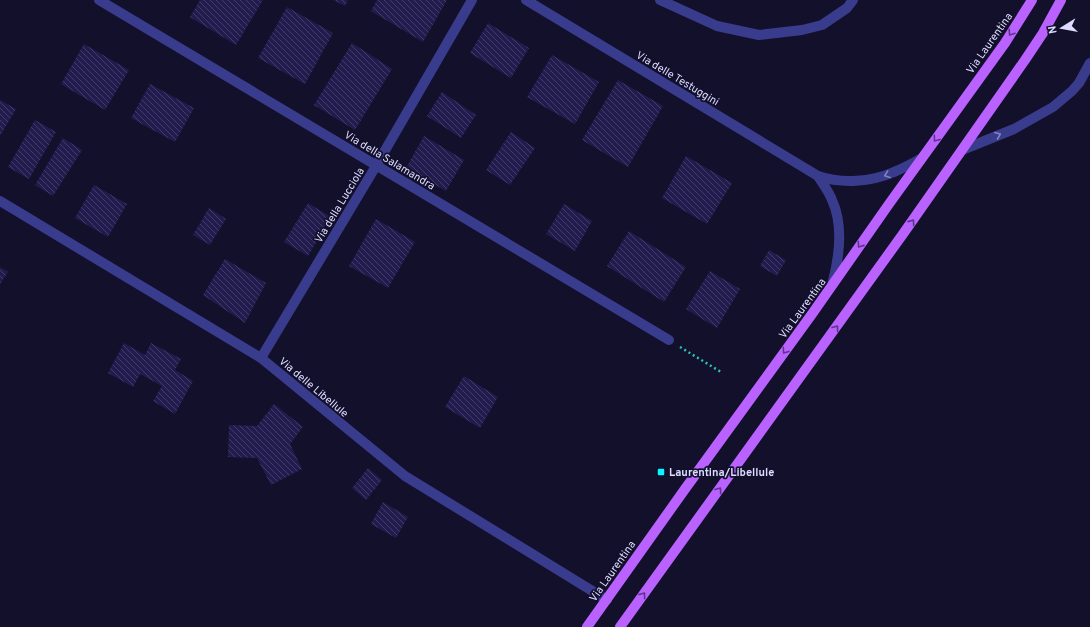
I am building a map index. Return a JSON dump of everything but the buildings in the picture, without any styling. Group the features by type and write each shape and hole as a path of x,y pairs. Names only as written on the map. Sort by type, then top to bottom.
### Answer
{"main road":[{"name":"Via Laurentina","path":"587,627 1005,43 1032,0"},
{"path":"620,627 903,234 1025,60 1043,33 1061,0"}],"street":[{"name":"Via della Salamandra","path":"99,0 669,340"},
{"name":"Via della Lucciola","path":"261,358 376,166 472,0"},
{"name":"Via delle Testuggini","path":"526,0 818,176"},
{"path":"660,0 717,26 759,34 802,30 822,25 847,8 853,0"},
{"path":"962,150 1014,129 1053,107 1079,83 1090,63"},
{"path":"818,176 841,181 874,178 895,172 922,158"},
{"path":"818,176 832,200 837,214 839,239 838,256 832,286"},
{"name":"Via delle Libellule","path":"0,201 261,358 405,476 607,600"}],"path":[{"path":"669,340 721,372"}],"place":[{"name":"Laurentina/Libellule","path":"661,472"}]}
